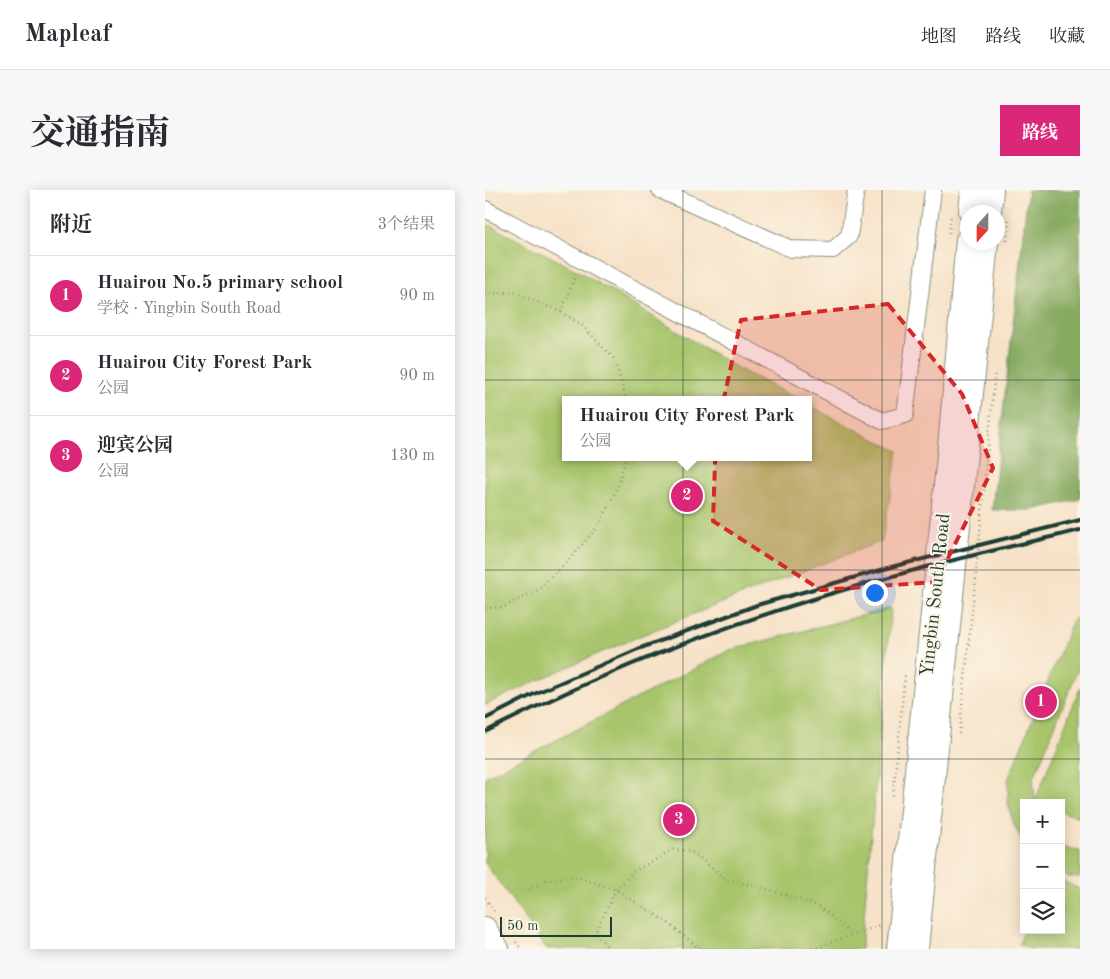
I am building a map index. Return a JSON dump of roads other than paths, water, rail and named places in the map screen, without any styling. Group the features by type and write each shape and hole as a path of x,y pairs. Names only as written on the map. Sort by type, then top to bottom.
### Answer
{"main road":[{"path":"971,205 972,190"},
{"path":"991,205 992,190"},
{"name":"Yingbin South Road","path":"898,949 949,446 966,250"},
{"name":"Yingbin South Road","path":"917,949 986,250"},
{"path":"485,928 498,949"}],"street":[{"path":"660,190 791,248 833,250 849,236 856,190"},
{"path":"485,209 882,421 905,415 933,190"}],"railway":[{"path":"485,719 534,694 638,649 757,605 895,566 1080,520"},
{"path":"485,732 635,663 791,606 965,557 1080,530"}],"place":[{"name":"Huairou City Forest Park","path":"687,496"},
{"name":"Huairou No.5 primary school","path":"1041,702"},
{"name":"迎宾公园","path":"679,820"}]}
